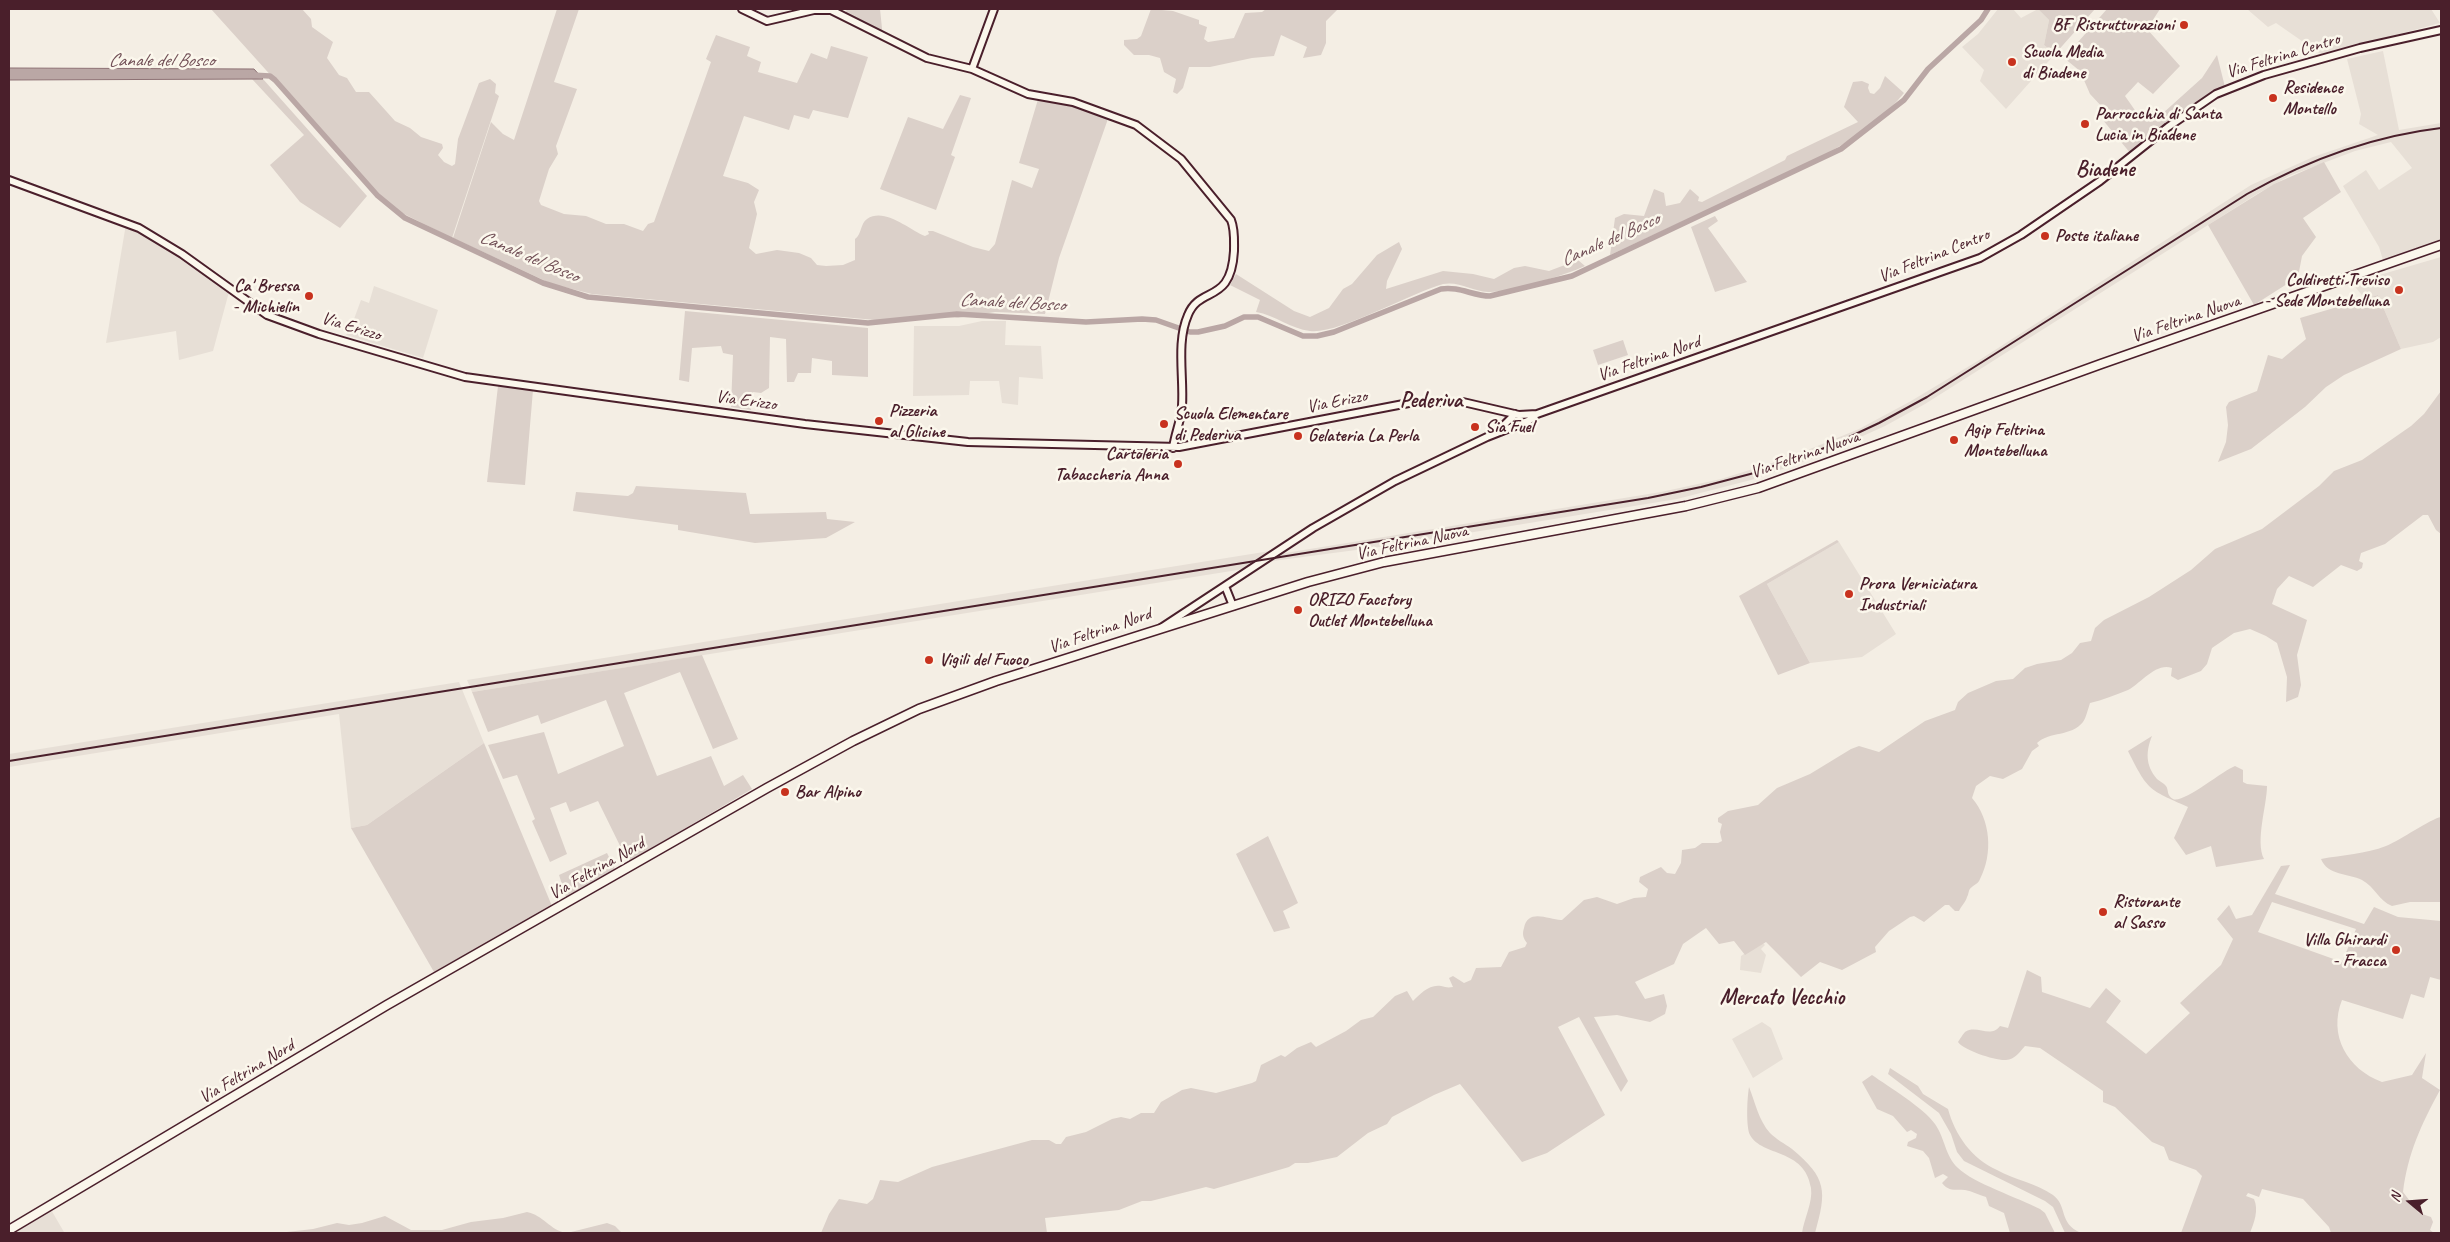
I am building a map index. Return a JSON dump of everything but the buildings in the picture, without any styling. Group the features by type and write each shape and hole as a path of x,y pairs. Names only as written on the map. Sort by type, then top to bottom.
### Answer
{"main road":[{"path":"742,9 768,21 814,10 831,10 927,58 972,69 1028,94 1073,102 1136,125 1176,153 1231,220 1234,235 1234,257 1228,280 1219,290 1195,304 1188,315 1184,328 1182,406 1174,448"},
{"path":"972,69 994,9"},
{"name":"Via Feltrina Centro","path":"1794,324 1958,267 1986,255 2022,235 2096,184 2202,102 2229,87 2264,74 2441,28"},
{"name":"Via Erizzo","path":"9,180 139,228 182,254 267,315 319,334 460,375 568,392 929,439 1174,448 1414,402 1463,402 1517,414"},
{"name":"Via Feltrina Nuova","path":"1160,628 1308,582 1384,562 1686,506 1758,488 2101,364 2441,247"},
{"name":"Via Feltrina Nord","path":"9,1230 387,1005 853,741 920,709 996,681 1160,628 1313,528 1395,481 1494,434 1530,420 1537,414 1794,324"},
{"path":"1487,408 1499,413 1502,427"},
{"path":"1516,426 1517,414 1537,414"},
{"name":"Via Feltrina Nord","path":"1494,434 1517,414"},
{"path":"1225,586 1232,606"}],"shaded area":[{"path":"211,9 302,9 311,19 312,27 333,42 327,58 339,75 347,78 356,92 369,92 395,121 410,128 421,137 442,144 443,148 438,155 444,162 452,166 455,164 458,139 479,83 490,79 496,84 495,93 499,96 452,238 400,212 383,200"},
{"path":"557,9 579,9 554,82 577,89 556,146 558,154 549,169 539,201 541,205 564,214 586,216 606,224 624,224 643,231 648,224 654,222 711,62 706,59 716,35 750,47 747,56 761,62 758,72 797,83 811,53 827,59 831,46 868,57 848,118 813,110 809,119 794,115 789,130 744,116 723,176 748,183 759,190 754,202 757,214 749,248 756,254 777,250 799,253 811,258 817,265 843,265 855,260 855,239 865,221 874,216 897,221 925,236 929,234 928,231 933,231 973,247 989,251 995,244 1012,180 1032,188 1039,169 1019,163 1039,96 1063,101 1109,116 1059,258 1045,314 995,312 958,318 922,316 897,320 875,320 592,294 552,284 453,238 491,122 503,134 514,140"},
{"path":"847,9 880,9 883,38 844,16"},
{"path":"1151,9 1173,11 1199,20 1199,24 1207,27 1204,39 1208,42 1234,38 1245,13 1262,12 1266,9 1338,9 1326,21 1326,43 1321,55 1303,58 1307,47 1281,35 1274,56 1252,58 1210,67 1189,67 1183,88 1177,94 1173,92 1176,79 1164,72 1160,58 1149,55 1134,55 1124,45 1124,40 1137,39 1141,36"},
{"name":"Scuola Media di Biadene","path":"1998,9 2013,9 2021,18 2038,9 2049,20 2044,45 2055,54 2006,109 1980,81 1984,70 1962,47 1978,34"},
{"path":"2038,9 2095,9 2055,54 2044,45 2049,20"},
{"path":"2107,9 2160,9 2147,29 2180,66 2153,94 2138,82 2125,96 2139,116 2154,111 2162,114 2202,78 2217,55 2225,87 2131,154 2102,119 2104,109 2090,94 2080,71 2064,58"},
{"path":"2247,9 2431,9 2440,23 2322,55 2276,23 2268,27"},
{"path":"2383,51 2399,130 2441,123 2441,239 2383,260 2379,247 2343,186 2366,170 2379,190 2412,168 2391,142 2355,151 2289,176 2257,194 1925,404 1885,426 1814,458 1751,480 1677,499 1394,545 1265,562 1279,554 1661,492 1721,479 1788,458 1859,429 1911,401 1981,359 2251,185 2313,157 2378,135 2359,124 2361,114 2347,59"},
{"path":"9,68 254,69 263,79 9,80"},
{"path":"1885,76 1904,93 1888,110 1852,139 1832,151 1610,255 1615,218 1624,214 1644,216 1654,189 1664,193 1666,206 1680,203 1690,189 1699,197 1698,201 1702,202 1785,160 1787,156 1858,122 1844,107 1853,82 1862,81 1869,84 1870,93 1874,94 1880,88"},
{"path":"252,79 263,79 367,196 340,228 300,202 270,165 304,135"},
{"path":"960,95 971,98 951,155 955,157 936,210 880,189 908,117 943,129"},
{"path":"2324,162 2341,192 2303,218 2316,237 2302,256 2298,277 2254,305 2208,225 2274,184"},
{"path":"1715,216 1718,221 1708,228 1747,282 1715,292 1691,227"},
{"path":"126,224 193,263 229,292 213,351 179,360 176,331 106,343"},
{"path":"1399,242 1402,249 1387,281 1386,289 1443,271 1473,274 1494,279 1514,268 1525,266 1549,271 1578,260 1585,266 1537,283 1497,292 1482,291 1449,283 1443,284 1338,327 1310,331 1256,312 1260,300 1230,285 1236,274 1294,311 1310,317 1329,308 1343,289 1352,284 1377,255"},
{"path":"2441,257 2441,337 2433,342 2401,349 2378,295 2365,299 2352,283"},
{"path":"374,286 438,310 423,358 346,335 350,330 361,300 369,303"},
{"path":"2378,295 2401,349 2344,375 2326,387 2305,407 2251,449 2218,462 2226,442 2228,425 2226,407 2229,402 2257,391 2268,355 2282,359 2306,339 2300,318"},
{"path":"685,311 868,328 868,377 832,375 832,361 812,358 811,373 798,373 794,382 787,382 786,339 770,337 769,388 761,393 753,392 751,410 731,407 733,355 723,353 721,346 692,348 689,382 679,380"},
{"path":"982,321 1006,321 1005,345 1041,346 1043,379 1019,377 1018,405 1002,403 999,381 970,381 969,395 913,396 914,326 959,326"},
{"path":"1623,340 1628,355 1598,365 1593,350"},
{"path":"498,386 533,390 525,485 487,482"},
{"path":"2441,391 2441,534 2436,530 2428,515 2423,515 2385,544 2361,553 2359,561 2363,563 2362,568 2357,571 2341,565 2313,587 2289,576 2277,589 2272,604 2307,620 2297,655 2301,685 2298,697 2286,702 2287,677 2277,643 2250,629 2234,633 2212,648 2207,664 2201,671 2178,680 2171,676 2172,668 2160,668 2148,674 2128,690 2090,703 2083,722 2078,727 2042,739 2037,743 2039,746 2032,751 2022,769 2003,779 1990,776 1976,786 1972,798 1983,816 1986,827 1988,837 1987,859 1979,881 1970,889 1966,901 1959,911 1955,911 1949,905 1945,905 1924,922 1914,916 1910,917 1889,931 1875,947 1876,952 1842,970 1820,962 1801,977 1766,942 1745,955 1734,941 1719,944 1706,928 1683,944 1674,964 1635,982 1645,999 1664,994 1667,1006 1665,1014 1650,1022 1617,1015 1594,1017 1628,1081 1621,1092 1579,1017 1558,1027 1605,1115 1547,1153 1522,1162 1460,1084 1392,1117 1387,1124 1368,1133 1337,1157 1308,1163 1295,1163 1289,1167 1214,1189 1206,1187 1151,1201 1142,1201 1119,1210 1045,1218 1047,1233 821,1233 829,1214 839,1199 867,1204 873,1199 880,1180 898,1182 932,1167 1032,1140 1049,1140 1056,1144 1061,1144 1066,1137 1086,1132 1112,1119 1121,1117 1130,1119 1141,1113 1154,1113 1161,1102 1182,1090 1191,1088 1216,1093 1252,1083 1256,1081 1261,1065 1281,1055 1285,1057 1297,1048 1311,1042 1316,1047 1346,1031 1361,1020 1373,1017 1395,996 1407,991 1413,1001 1425,990 1433,987 1453,987 1449,978 1453,976 1464,983 1471,980 1476,968 1501,967 1509,952 1525,947 1527,943 1523,936 1523,930 1530,918 1540,916 1562,920 1584,900 1597,897 1617,904 1634,898 1646,897 1648,889 1639,882 1640,877 1661,867 1667,873 1675,874 1681,863 1682,850 1695,848 1702,843 1718,843 1722,841 1720,832 1722,824 1718,822 1718,818 1728,811 1758,805 1777,788 1810,774 1851,749 1859,746 1879,752 1925,721 1955,710 1958,702 1968,693 1996,681 2013,679 2025,668 2061,660 2072,653 2080,643 2091,641 2095,628 2104,620 2149,597 2191,570 2215,549 2262,529 2319,486 2334,471 2362,460 2411,426 2424,414"},
{"path":"636,486 746,493 750,514 826,512 827,519 855,522 826,538 755,543 678,530 678,525 573,511 576,492 628,496 633,493"},
{"path":"1837,540 1839,542 1767,584 1810,663 1778,675 1739,596"},
{"path":"1839,542 1896,634 1862,657 1810,663 1767,584"},
{"path":"1270,551 1244,569 472,692 467,680"},
{"path":"702,655 738,739 713,749 680,672 624,693 657,776 711,756 724,786 743,775 752,789 628,862 598,801 570,812 566,802 550,808 567,854 550,862 532,821 535,819 517,775 503,779 488,745 544,732 558,774 624,746 606,700 541,724 538,715 488,732 472,692"},
{"path":"459,682 484,743 367,825 351,828 339,714 9,767 9,754"},
{"path":"2152,736 2148,753 2150,768 2157,779 2166,786 2169,796 2173,799 2185,797 2235,766 2243,770 2243,782 2267,786 2261,833 2264,859 2216,867 2211,846 2186,855 2174,838 2188,807 2150,787 2140,774 2128,751"},
{"path":"484,743 552,906 434,972 351,828 367,825"},
{"path":"2441,817 2441,902 2410,902 2392,906 2362,880 2333,871 2321,859 2378,849"},
{"path":"1268,836 1298,903 1283,911 1290,928 1274,932 1236,854"},
{"path":"607,853 616,871 567,900 559,875"},
{"path":"2290,865 2275,894 2364,924 2374,907 2398,917 2441,921 2441,980 2430,977 2424,998 2411,994 2403,1019 2342,1000 2337,1026 2339,1038 2350,1060 2359,1069 2382,1082 2412,1075 2426,1053 2422,1078 2440,1090 2416,1140 2408,1165 2403,1192 2419,1213 2431,1217 2433,1222 2430,1230 2434,1233 2331,1233 2329,1227 2303,1199 2262,1189 2259,1197 2248,1193 2246,1196 2254,1199 2256,1208 2250,1233 2181,1233 2202,1176 2196,1170 2169,1160 2164,1147 2152,1142 2115,1107 2103,1102 2103,1091 2040,1048 2025,1046 2014,1057 2001,1060 1973,1051 1958,1042 1965,1032 1970,1030 1988,1032 1996,1030 2000,1026 2008,1028 2027,970 2041,977 2042,992 2090,1008 2106,988 2121,1001 2106,1022 2146,1054 2190,1013 2180,1003 2221,965 2233,939 2217,919 2229,905 2236,919 2252,915 2281,866","holes":["2272,902 2356,929 2342,962 2258,932"]},
{"path":"1762,942 1765,945 1761,949 1766,955 1761,973 1740,970 1741,956"},
{"path":"1762,1022 1771,1028 1783,1059 1753,1078 1732,1039"},
{"path":"1890,1068 1918,1086 1923,1094 1948,1109 1955,1128 1972,1153 1988,1165 2040,1187 2053,1195 2058,1199 2069,1224 2081,1233 2065,1233 2053,1207 2045,1201 1964,1161 1957,1152 1951,1134 1939,1113 1888,1074"},
{"path":"1872,1075 1915,1105 1930,1118 1938,1129 1950,1158 1958,1168 1985,1185 2040,1209 2045,1213 2055,1233 2010,1233 2004,1213 1989,1206 1986,1197 1968,1191 1947,1188 1942,1183 1948,1177 1943,1174 1935,1178 1929,1158 1923,1151 1907,1146 1908,1142 1916,1138 1917,1134 1911,1130 1907,1132 1893,1116 1877,1109 1862,1082"},
{"path":"1749,1087 1766,1128 1772,1135 1804,1159 1818,1177 1822,1196 1815,1233 1802,1233 1810,1205 1811,1188 1807,1175 1801,1166 1792,1159 1764,1147 1750,1135 1747,1113"},
{"path":"50,1208 64,1232 9,1233"},
{"path":"527,1212 538,1216 555,1229 566,1233 278,1233 313,1229 337,1223 349,1225 362,1223 385,1216 411,1230 442,1230 471,1222 503,1218"},
{"path":"607,1223 615,1226 622,1233 567,1233"}],"waterway":[{"name":"Canale del Bosco","path":"251,75 270,76 275,80 377,195 405,218 543,283 588,297 868,323 957,314 1086,322 1142,319 1156,320 1190,332 1198,332 1225,326 1244,317 1258,317 1303,336 1317,336 1334,332 1441,289 1448,288 1490,296 1572,276 1841,149 1904,100 1928,69 1981,20 1988,9"}],"railway":[{"path":"9,761 1648,498 1701,487 1754,473 1830,446 1879,423 1927,397 2247,194 2293,170 2365,143 2441,128"}],"place":[{"name":"BF Ristrutturazioni","path":"2184,25"},
{"name":"Scuola Media di Biadene","path":"2012,62"},
{"name":"Residence Montello","path":"2273,98"},
{"name":"Parrocchia di Santa Lucia in Biadene","path":"2085,124"},
{"name":"Poste italiane","path":"2045,236"},
{"name":"Coldiretti Treviso - Sede Montebelluna","path":"2399,290"},
{"name":"Ca' Bressa - Michielin","path":"309,296"},
{"name":"Pizzeria al Glicine","path":"879,421"},
{"name":"Scuola Elementare di Pederiva","path":"1164,424"},
{"name":"Sia Fuel","path":"1475,427"},
{"name":"Gelateria La Perla","path":"1298,436"},
{"name":"Agip Feltrina Montebelluna","path":"1954,440"},
{"name":"Cartoleria Tabaccheria Anna","path":"1178,464"},
{"name":"Prora Verniciatura Industriali","path":"1849,594"},
{"name":"ORIZO Facctory Outlet Montebelluna","path":"1298,610"},
{"name":"Vigili del Fuoco","path":"929,660"},
{"name":"Bar Alpino","path":"785,792"},
{"name":"Ristorante al Sasso","path":"2103,912"},
{"name":"Villa Ghirardi - Fracca","path":"2396,950"}],"district":[{"name":"Biadene","path":"2105,170"},
{"name":"Pederiva","path":"1431,401"},
{"name":"Mercato Vecchio","path":"1782,998"}]}
